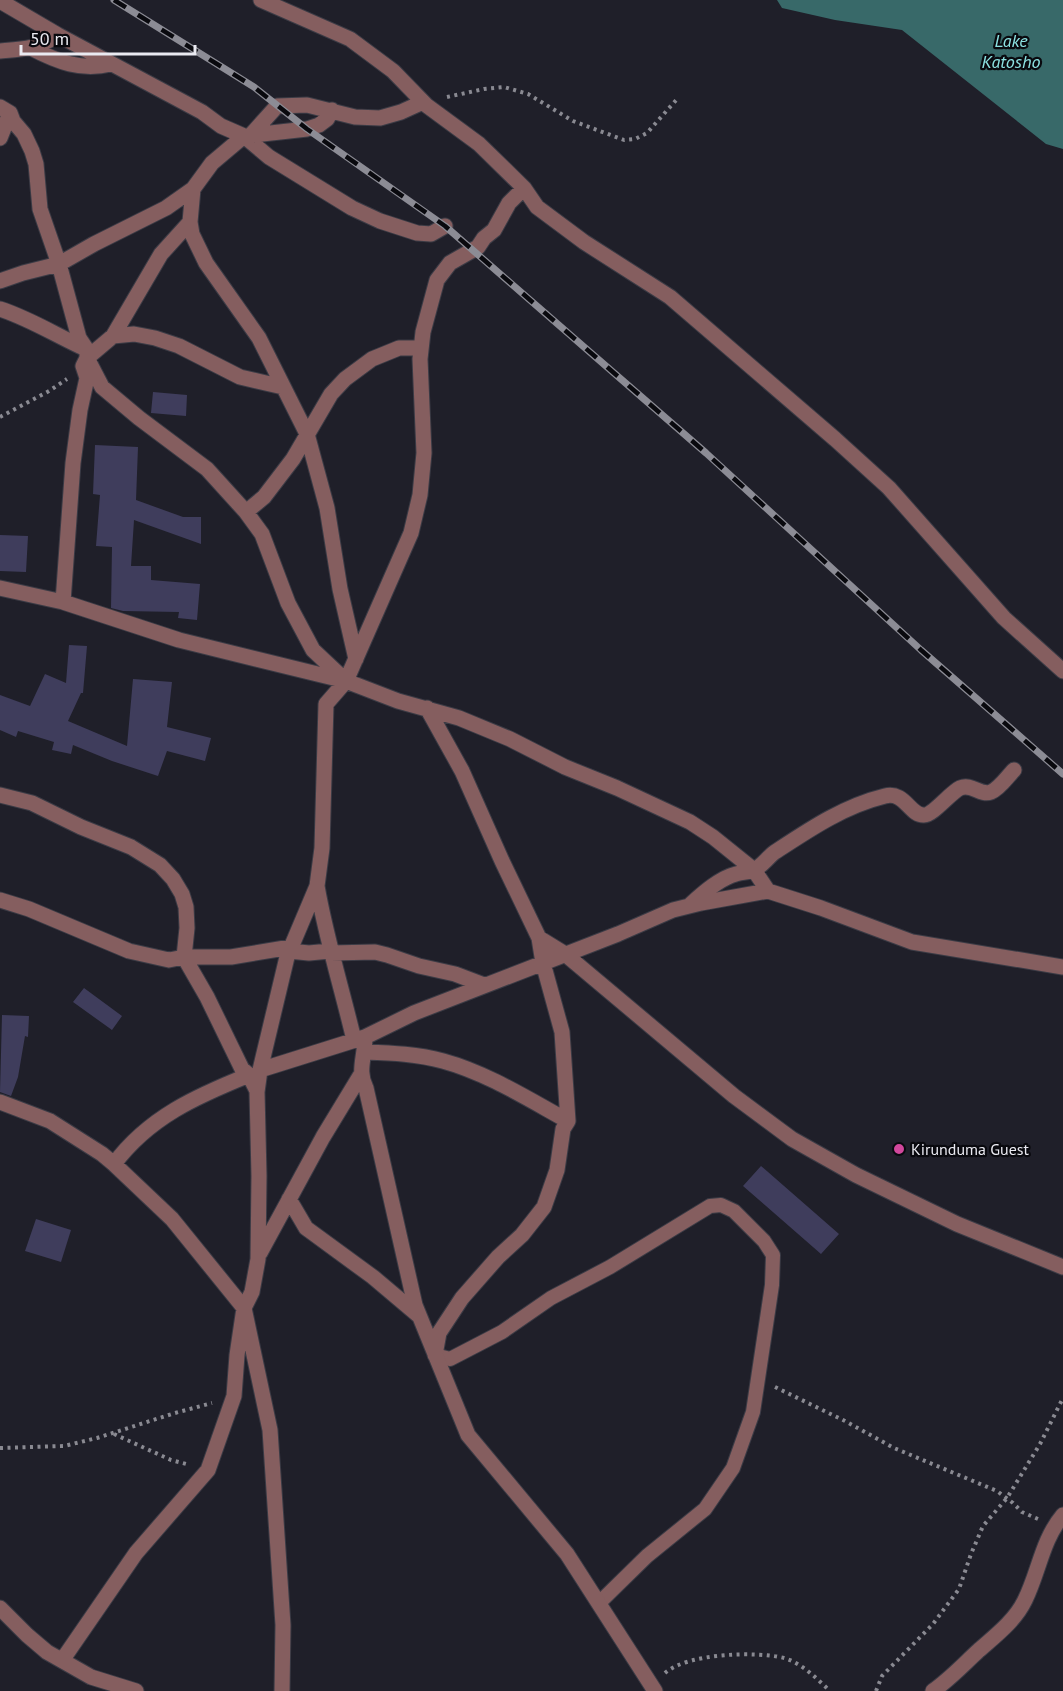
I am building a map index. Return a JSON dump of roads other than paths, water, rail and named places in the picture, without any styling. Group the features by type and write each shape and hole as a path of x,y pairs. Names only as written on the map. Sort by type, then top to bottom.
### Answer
{"street":[{"path":"261,0 351,39 393,71 425,103 479,144 524,188 537,207 584,242 670,297 889,488 1004,618 1063,671"},
{"path":"292,0 309,21"},
{"path":"0,1 58,35 202,112 221,126 247,136 269,158 352,208 380,221 417,233 431,234 445,226"},
{"path":"0,51 31,48 46,43 58,35"},
{"path":"31,48 69,65 97,67 111,64"},
{"path":"0,281 59,264 166,208 193,189 212,163 247,136 278,106 308,105 355,117 380,118 425,103"},
{"path":"0,138 5,110"},
{"path":"5,110 24,134 32,151 36,164 40,209 59,264 85,358 87,378 73,463 63,602"},
{"path":"247,136 308,129 327,119 332,110"},
{"path":"63,1659 136,1553 208,1470 234,1396 244,1308 252,1292 258,1259 259,1176 255,1072 290,949 317,886 322,848 326,704 346,681 411,533 420,495 424,453 420,386 421,348 430,301 440,276 454,260 478,247 494,230 509,203 524,188"},
{"path":"193,189 190,222 192,234 206,263 259,338 307,434 327,508 340,589 356,659"},
{"path":"85,358 113,336 161,254 190,222"},
{"path":"0,309 44,326 85,358 102,387 207,469 246,512 262,534 288,603 313,650 346,681"},
{"path":"113,336 134,334 155,338 179,346 240,377 283,387"},
{"path":"246,512 264,497 293,459 331,394 345,379 372,359 399,348 421,348"},
{"path":"0,588 63,602 179,640 346,681 510,739 565,767 664,809 713,837 754,870 768,891"},
{"path":"427,708 462,771 539,938 543,963 562,1032 568,1120 563,1129 557,1170 544,1207 522,1235 498,1257 462,1298 438,1333 435,1355"},
{"path":"688,907 701,894 734,874 754,870 768,857 840,812 892,796 901,798 919,814 925,816 947,797 966,786 984,793 992,791 1014,770"},
{"path":"0,795 32,803 81,827 131,847 160,865 173,879 183,894 186,908 187,928 184,957 207,997 242,1069 255,1072"},
{"path":"258,1259 289,1199 360,1076 361,1043 331,952 317,886"},
{"path":"114,1164 141,1134 204,1093 255,1072 361,1043 397,1021 484,985 618,934 673,910 701,903 768,891 912,942 1063,967"},
{"path":"0,900 30,909 129,951 169,960 184,957 231,957 290,949 309,953 375,952 418,966 455,974 484,985"},
{"path":"539,938 565,954 734,1096 792,1139 856,1175 957,1224 1063,1267"},
{"path":"361,1043 443,1061 493,1082 568,1120"},
{"path":"360,1076 366,1088 418,1315 468,1435 567,1554 653,1688"},
{"path":"0,1102 50,1121 114,1164 172,1219 244,1308 270,1430 283,1625 282,1691"},
{"path":"289,1199 306,1228 373,1277 418,1315"},
{"path":"933,1691 950,1679 1019,1611 1030,1590 1042,1550 1060,1519"},
{"path":"0,1608 47,1652 63,1659 91,1677 136,1691"}],"lane":[{"path":"435,1355 450,1359 477,1346 560,1293 610,1267 710,1206 721,1205 734,1211 743,1218 772,1252 772,1285 753,1412 733,1468 705,1509 647,1556 599,1603"}],"water":[{"name":"Lake Katosho","path":"777,0 1063,0 1063,149 1046,144 902,30 835,20 782,8"}],"railway":[{"path":"114,0 254,87 307,129 445,226 706,453 921,650 1063,774"}],"place":[{"name":"Kirunduma Guest","path":"899,1149"}]}
